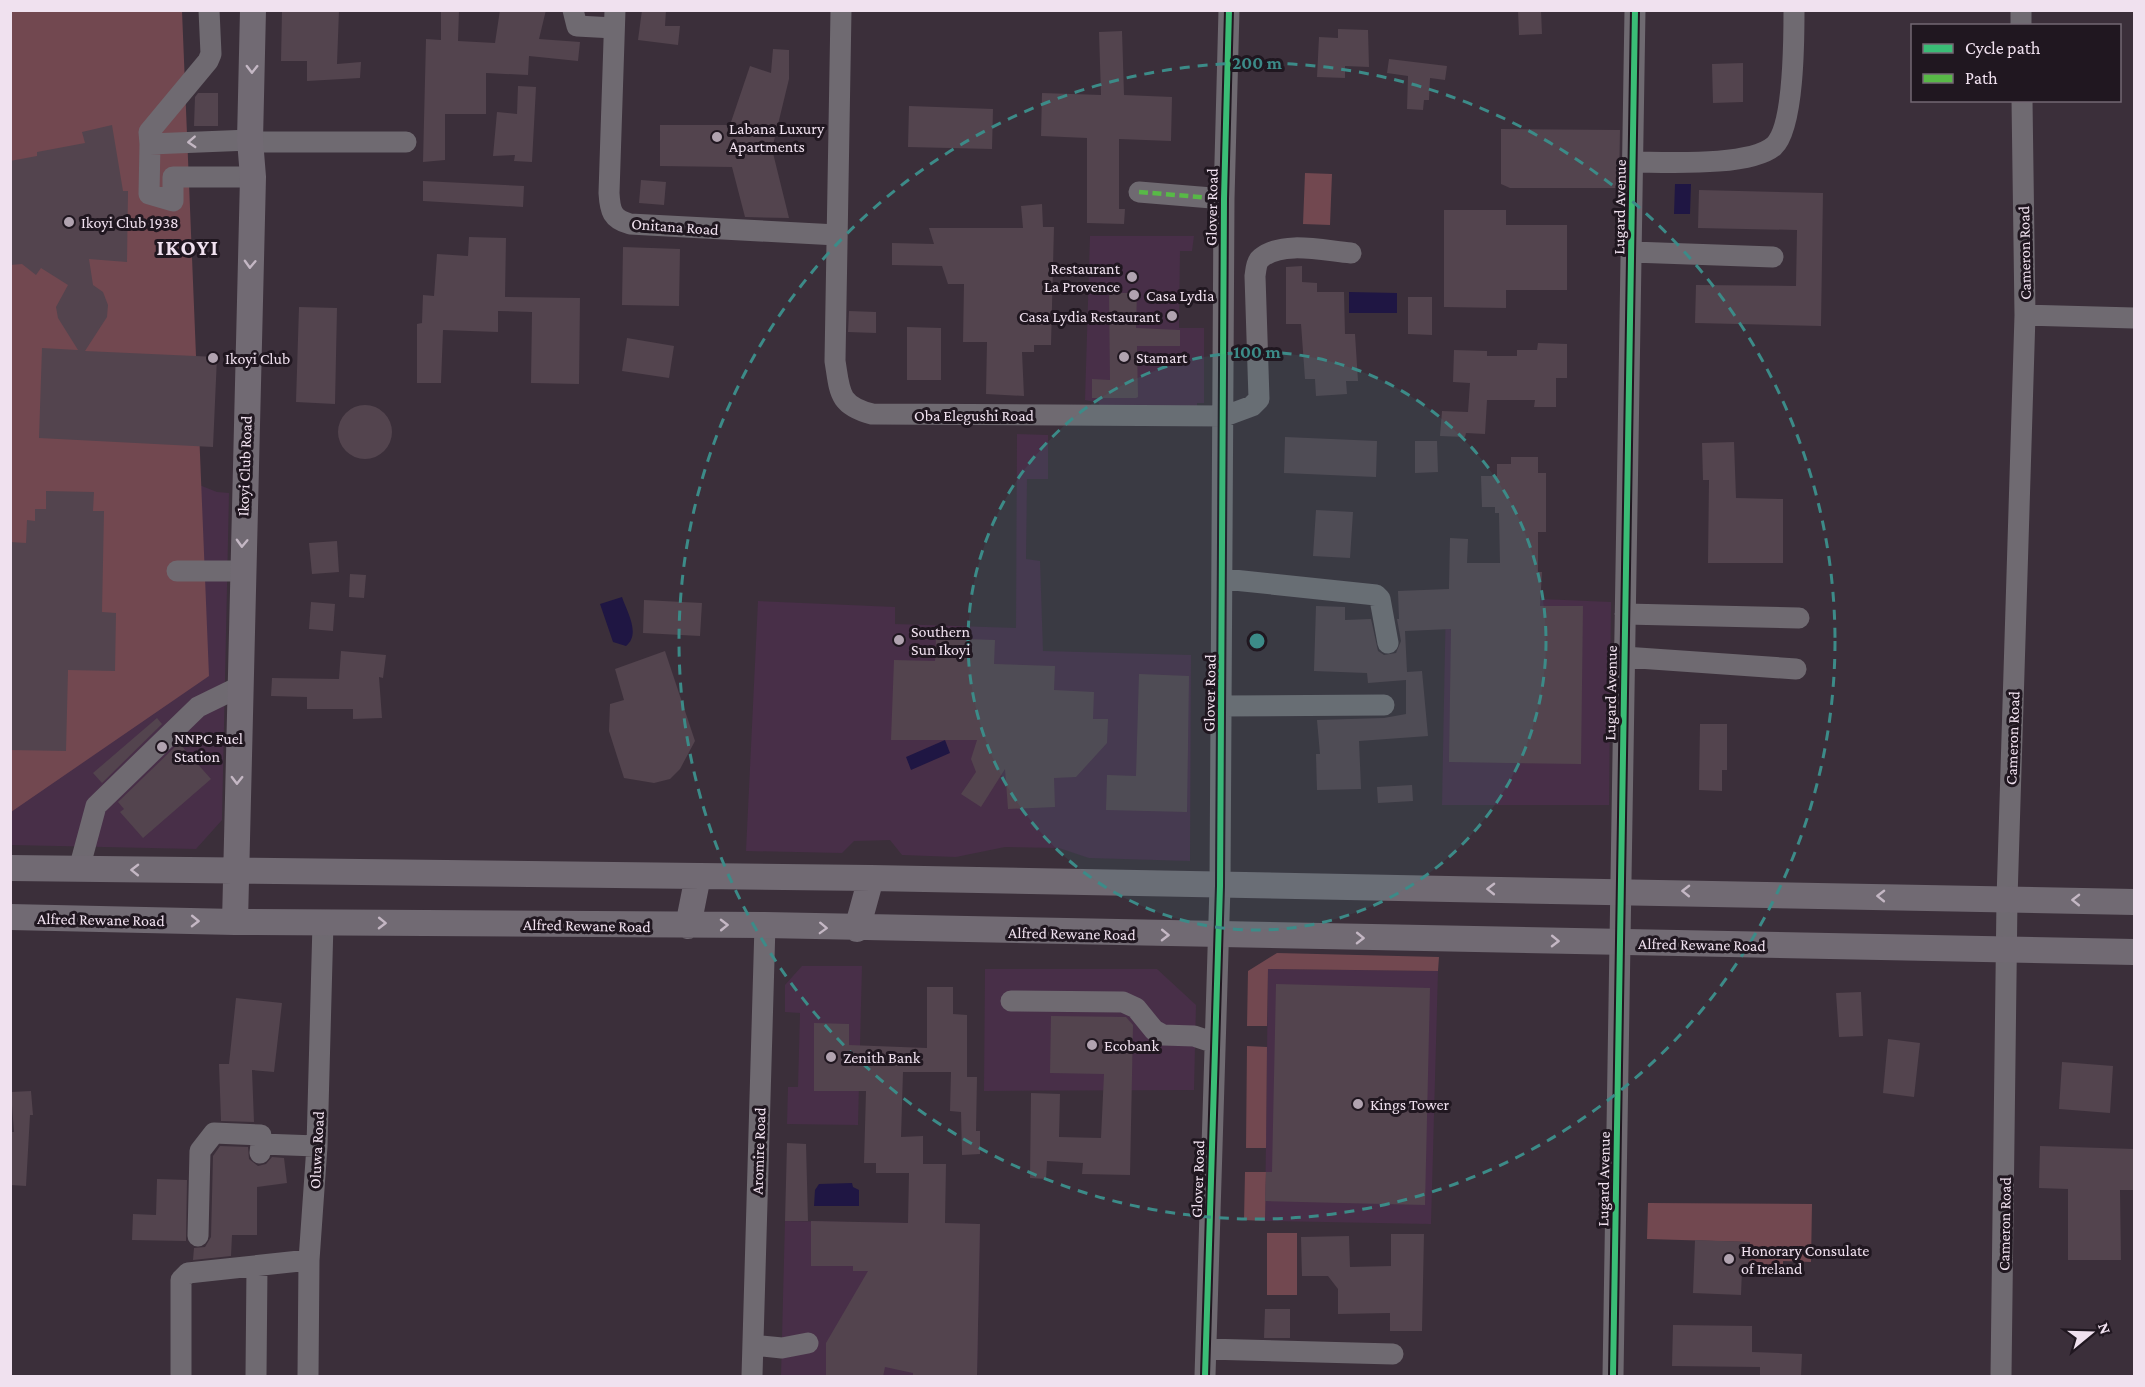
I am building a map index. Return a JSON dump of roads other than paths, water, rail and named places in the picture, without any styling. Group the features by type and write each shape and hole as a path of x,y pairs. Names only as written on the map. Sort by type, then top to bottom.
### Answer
{"main road":[{"name":"Ikoyi Club Road","path":"235,922 241,571 253,177 250,141 253,10"},
{"path":"10,868 871,878 1220,886 1620,890 2134,902"},
{"path":"688,926 698,876"},
{"path":"857,929 871,878"},
{"name":"Alfred Rewane Road","path":"10,917 235,922 765,925 857,929 2134,952"}],"street":[{"path":"209,10 211,54 208,61 148,132 150,144 149,194 173,201 173,177 253,177"},
{"path":"573,10 577,26 615,19"},
{"name":"Oba Elegushi Road","path":"842,10 835,361 840,393 852,408 872,414 1225,416 1252,406 1259,399 1255,276 1261,258 1286,248 1351,253"},
{"name":"Glover Road","path":"1206,1377 1220,886 1225,416 1224,199 1229,10"},
{"name":"Lugard Avenue","path":"1613,1376 1635,10"},
{"path":"1633,162 1720,162 1769,149 1776,144 1785,118 1793,62 1794,10"},
{"name":"Onitana Road","path":"615,19 609,211 618,221 630,224 837,235"},
{"name":"Cameron Road","path":"2001,1377 2007,899 2025,315 2022,102"},
{"path":"150,144 250,141 406,142"},
{"path":"1139,192 1224,199"},
{"path":"1632,252 1773,257"},
{"path":"2025,315 2134,318"},
{"path":"177,570 241,571"},
{"path":"1224,579 1376,595 1380,599 1388,643"},
{"path":"1625,615 1798,618"},
{"path":"1624,657 1796,669"},
{"path":"79,869 96,806 198,707 239,687"},
{"path":"1222,706 1384,705"},
{"name":"Oluwa Road","path":"308,1377 309,1260 317,1146 323,922"},
{"name":"Aromire Road","path":"752,1377 765,925"},
{"path":"1011,1000 1123,1002 1136,1008 1154,1030 1163,1035 1194,1036 1215,1043"},
{"path":"198,1236 200,1151 214,1133 261,1135 261,1148 317,1146"},
{"path":"181,1377 181,1280 188,1273 309,1260"},
{"path":"256,1377 257,1266"},
{"path":"753,1345 782,1348 808,1343"},
{"path":"1206,1349 1393,1354"}],"place":[{"name":"Labana Luxury Apartments","path":"717,137"},
{"name":"Ikoyi Club 1938","path":"69,222"},
{"name":"Restaurant La Provence","path":"1132,277"},
{"name":"Casa Lydia","path":"1134,295"},
{"name":"Casa Lydia Restaurant","path":"1172,316"},
{"name":"Stamart","path":"1124,357"},
{"name":"Ikoyi Club","path":"213,358"},
{"name":"Southern Sun Ikoyi","path":"899,640"},
{"name":"NNPC Fuel Station","path":"162,747"},
{"name":"Ecobank","path":"1092,1045"},
{"name":"Zenith Bank","path":"831,1057"},
{"name":"Kings Tower","path":"1358,1104"},
{"name":"Honorary Consulate of Ireland","path":"1729,1259"}],"district":[{"name":"IKOYI","path":"188,247"}]}
